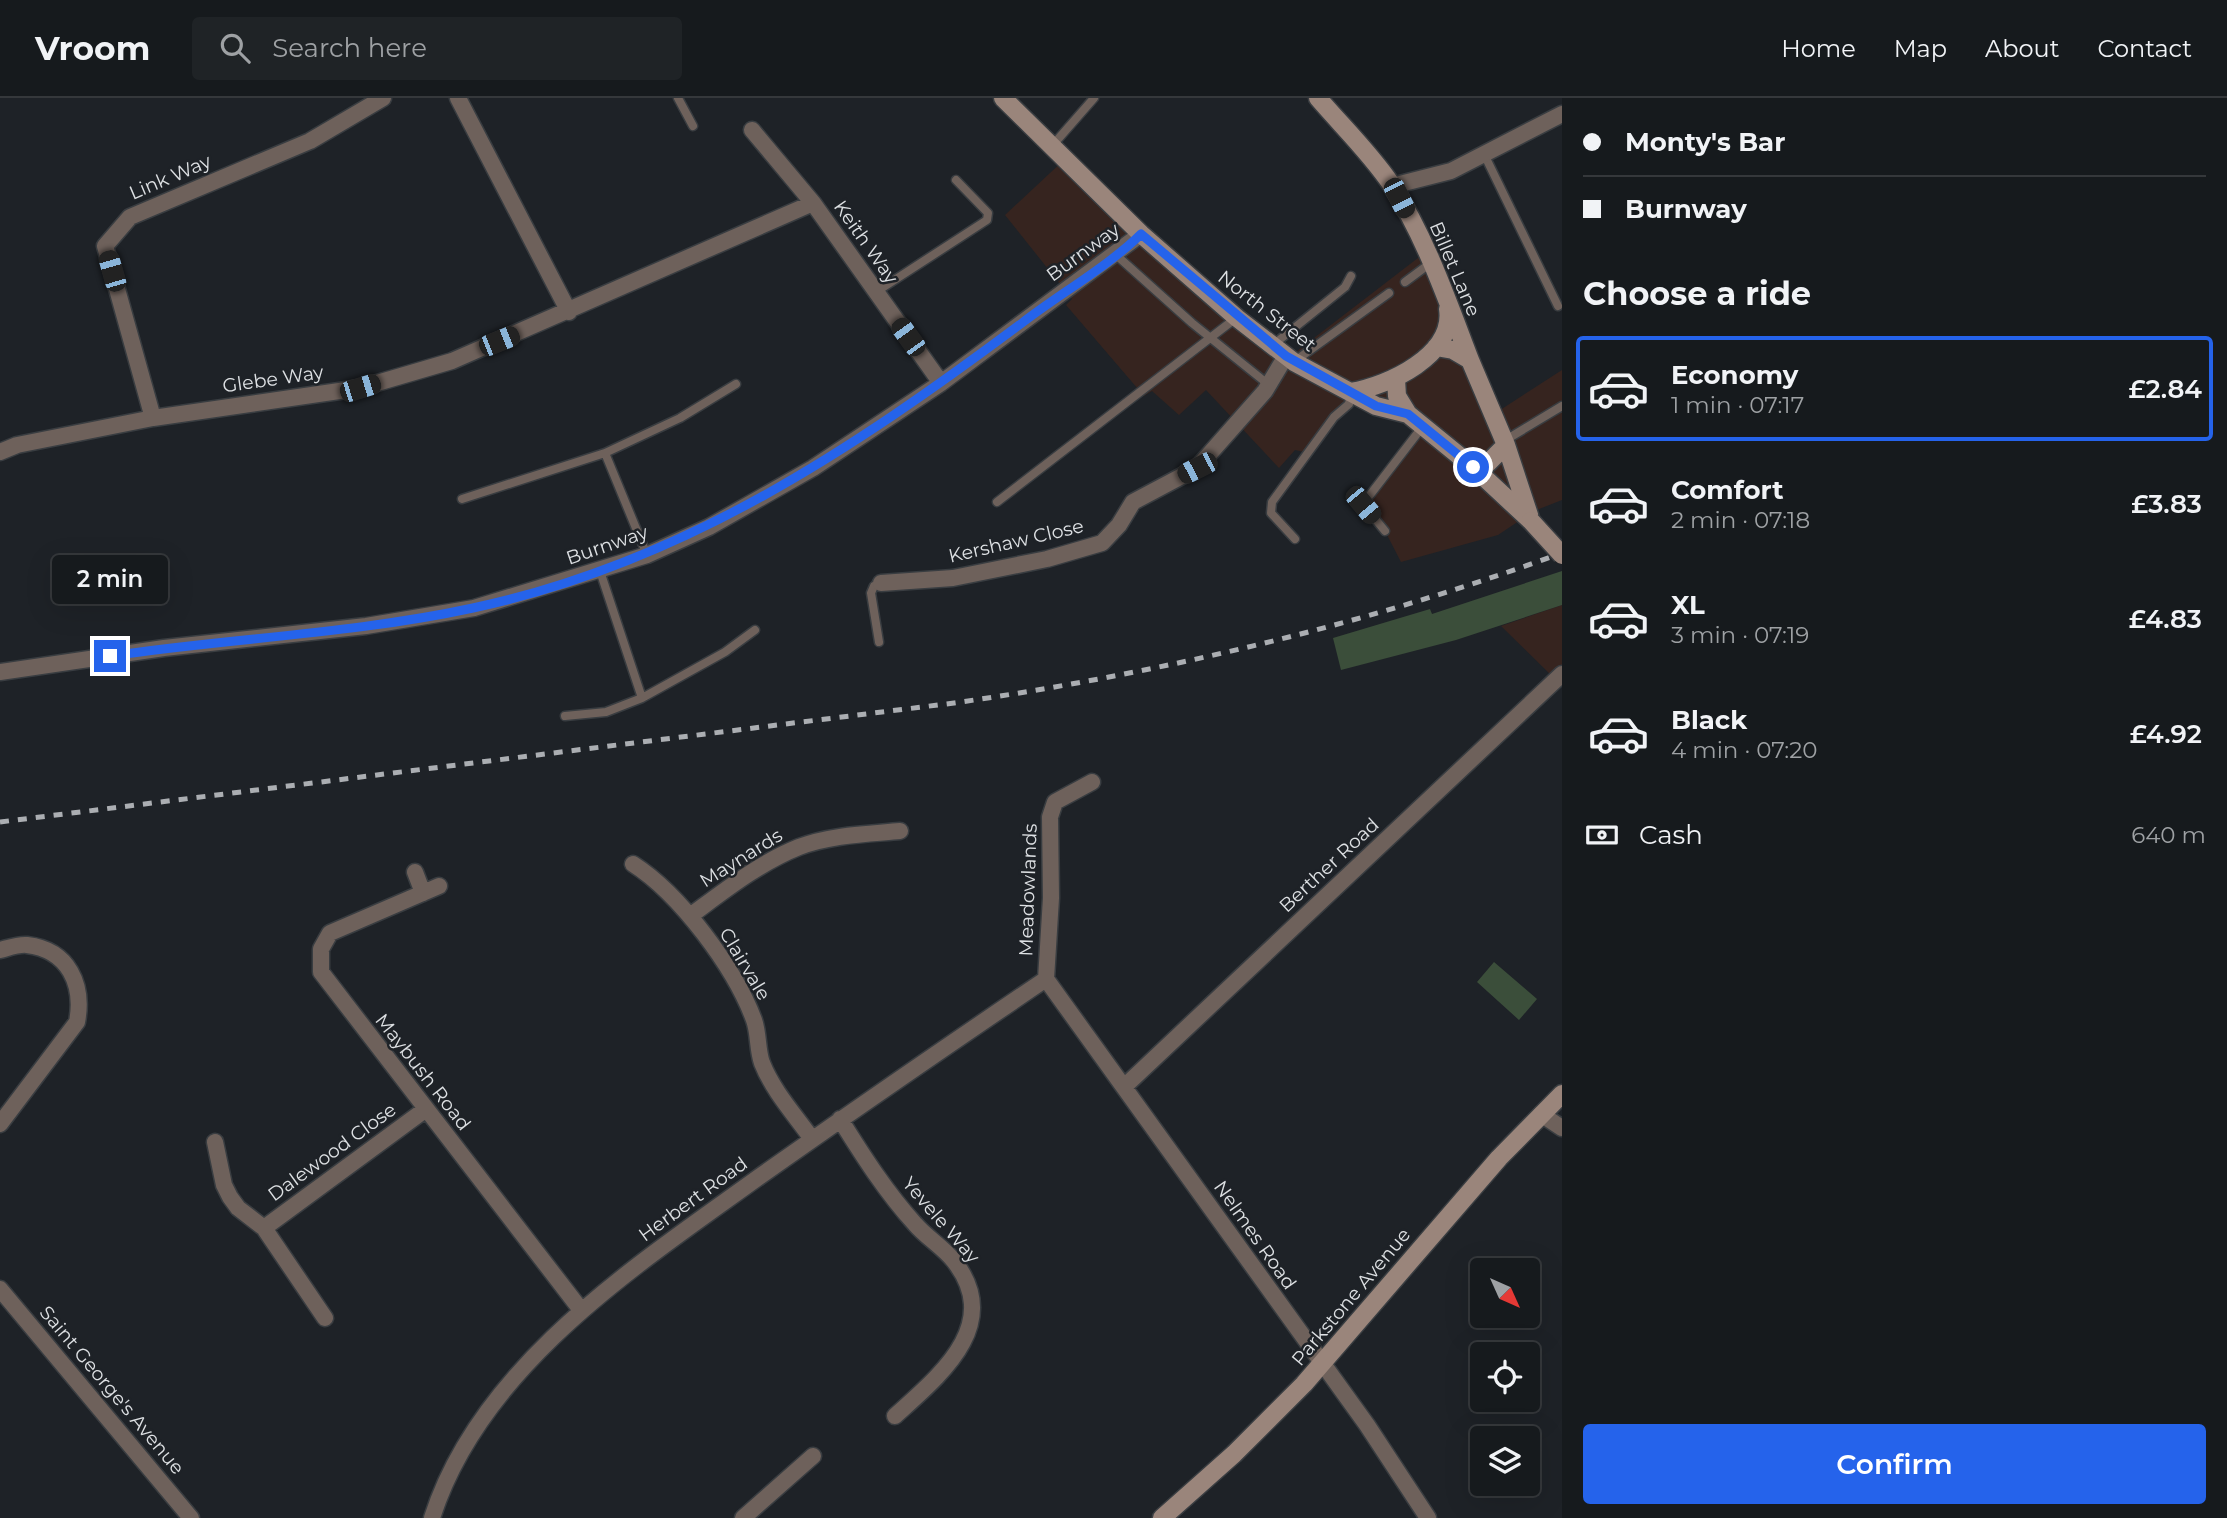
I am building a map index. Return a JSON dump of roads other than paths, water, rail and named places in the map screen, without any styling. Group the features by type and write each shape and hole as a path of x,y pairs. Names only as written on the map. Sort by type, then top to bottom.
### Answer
{"street":[{"name":"Link Way","path":"153,418 105,246 130,217 310,141 383,98"},
{"path":"458,98 569,312"},
{"name":"North Street","path":"1003,98 1141,234 1237,318 1284,355 1376,406 1408,414 1473,467 1531,521 1562,555"},
{"name":"Billet Lane","path":"1318,98 1392,186 1432,262 1505,443 1531,521"},
{"path":"1392,186 1451,171 1562,114"},
{"name":"Keith Way","path":"752,130 813,202 941,383"},
{"name":"Glebe Way","path":"0,452 17,445 153,418 360,388 452,361 569,312 813,202"},
{"name":"Burnway","path":"0,672 164,648 366,626 474,608 647,555 709,527 813,468 941,383 1141,234"},
{"path":"1351,392 1376,388 1396,379 1436,347 1449,329 1445,296"},
{"path":"1436,347 1453,350 1470,360"},
{"name":"Kershaw Close","path":"881,583 953,578 1047,559 1102,543 1119,525 1133,502 1197,468 1269,385 1284,355"},
{"path":"1396,379 1397,396 1408,414"},
{"path":"1473,467 1488,463 1505,443"},
{"name":"Berther Road","path":"1125,1086 1562,674"},
{"name":"Meadowlands","path":"1046,979 1051,898 1050,817 1055,802 1092,782"},
{"name":"Maynards","path":"690,916 738,881 801,846 850,836 900,831"},
{"name":"Clairvale","path":"633,864 665,888 690,916 739,988 755,1022 761,1061 774,1085 813,1139"},
{"path":"415,872 423,893"},
{"name":"Maybush Road","path":"439,886 330,933 321,949 321,972 581,1310"},
{"path":"0,950 26,945 54,953 77,979 80,1006 77,1022 0,1124"},
{"name":"Nelmes Road","path":"1046,979 1367,1425 1428,1518"},
{"name":"Herbert Road","path":"432,1518 449,1476 477,1430 526,1366 581,1310 631,1269 840,1119 1046,979"},
{"name":"Parkstone Avenue","path":"1162,1518 1234,1454 1321,1364 1393,1278 1562,1094"},
{"name":"Dalewood Close","path":"264,1228 426,1109"},
{"path":"1541,1114 1562,1128"},
{"name":"Yevele Way","path":"840,1119 898,1205 953,1260 969,1284 972,1313 970,1328 957,1353 940,1375 895,1416"},
{"name":"Dalewood Close","path":"215,1142 224,1185 230,1197 238,1208 264,1228 325,1318"},
{"name":"Saint George's Avenue","path":"0,1289 191,1518"},
{"path":"743,1518 813,1456"}],"lane":[{"path":"678,98 693,127"},
{"path":"1052,146 1094,98"},
{"path":"1484,154 1558,306"},
{"path":"876,292 987,220 988,213 956,180"},
{"path":"1115,254 1210,338 1269,385"},
{"path":"1405,282 1432,262"},
{"path":"1284,355 1345,287 1351,276"},
{"path":"1284,355 1389,293"},
{"path":"997,502 1237,318"},
{"path":"462,499 605,453 680,418 736,384"},
{"path":"1295,539 1271,513 1272,502 1334,416 1349,404 1351,392"},
{"path":"1505,443 1562,406"},
{"path":"1385,531 1363,505 1423,426"},
{"path":"605,453 647,555"},
{"path":"600,571 642,698"},
{"path":"879,642 871,593 874,586 881,583"},
{"path":"565,716 606,712 642,698 725,652 755,630"}],"railway":[{"path":"0,822 1032,691 1262,644 1413,603 1562,553"}]}
